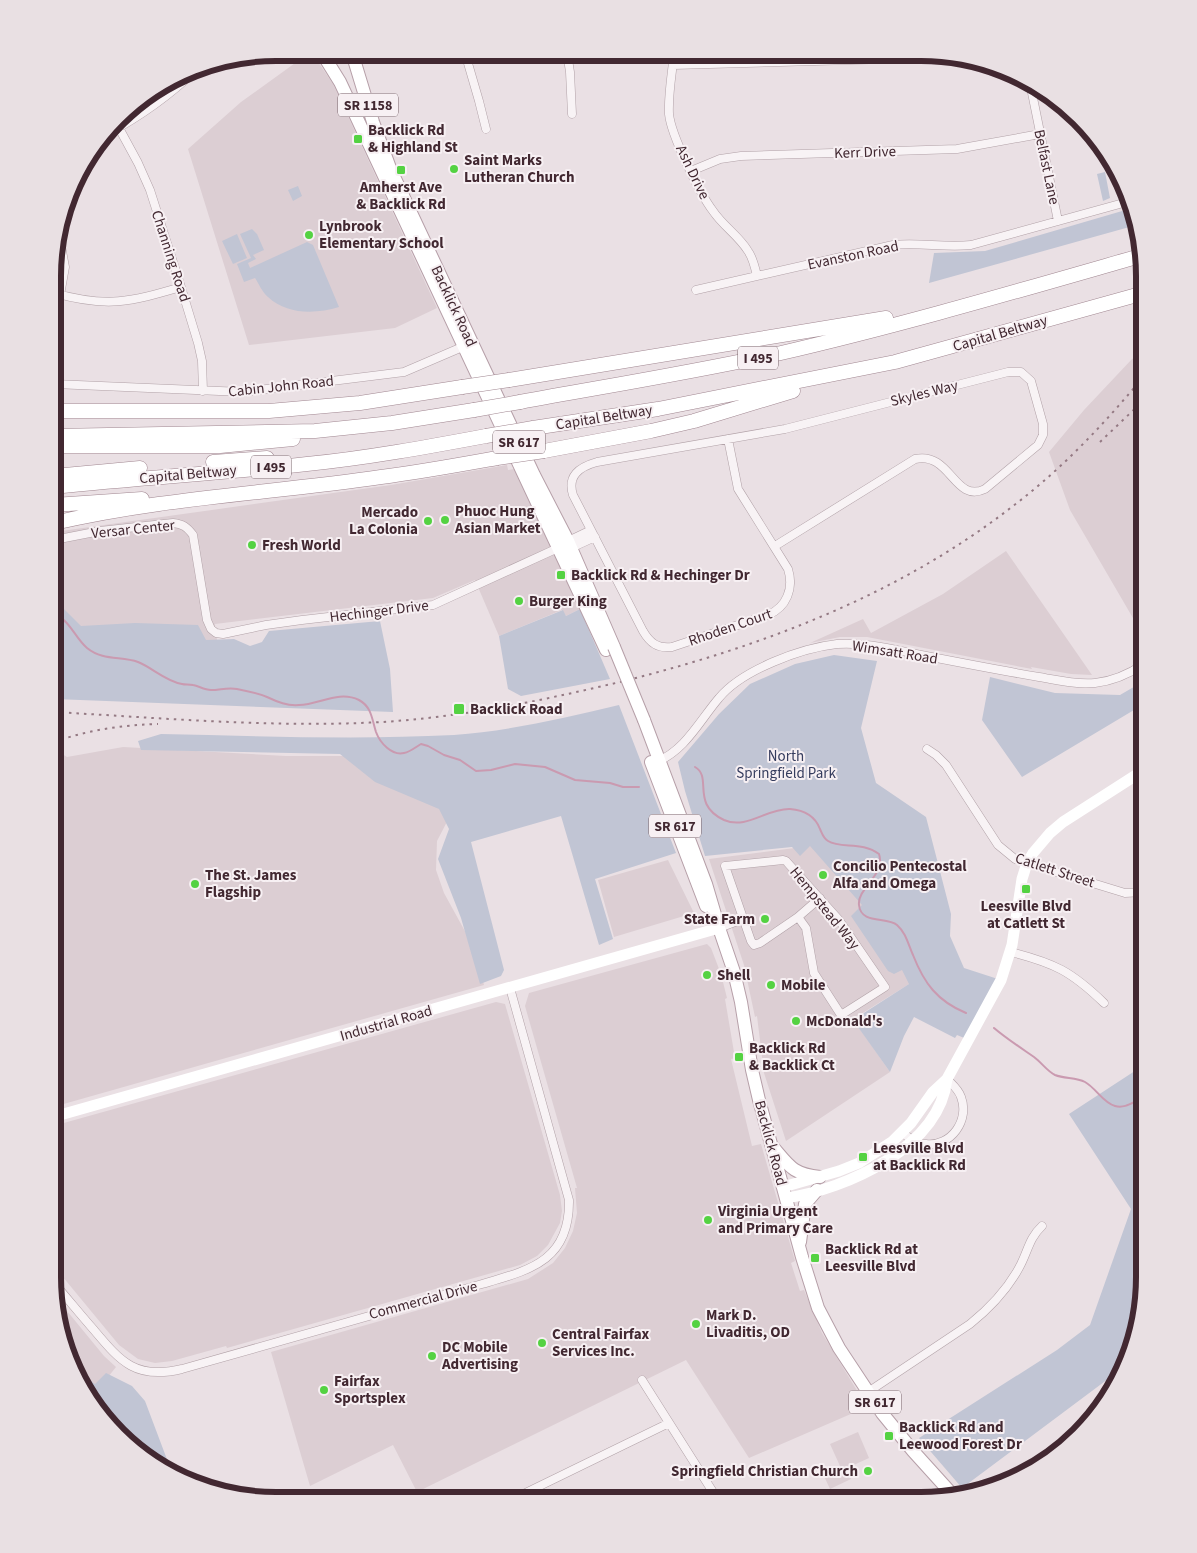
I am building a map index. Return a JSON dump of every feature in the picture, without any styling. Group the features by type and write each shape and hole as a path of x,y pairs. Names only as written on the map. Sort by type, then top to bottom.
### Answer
{"highway":[{"name":"Capital Beltway","path":"61,436 129,441 315,431 392,423 474,410 705,369 781,353 992,298 1135,258"},
{"name":"Capital Beltway","path":"61,486 308,464 400,452 533,428 658,409 895,362 1136,295"},
{"path":"61,411 268,411 329,407 842,326 992,298"},
{"path":"61,522 102,513 220,495 380,478 641,433 694,420 895,362"},
{"path":"61,404 174,412"},
{"path":"61,431 129,441"},
{"path":"61,474 328,453 486,436"},
{"path":"61,446 107,445 129,441"},
{"path":"61,452 129,441"},
{"path":"61,504 220,495"}],"main road":[{"name":"Backlick Road","path":"327,61 340,82 566,546 640,721 656,762 699,890 718,928 736,980 752,1070 770,1143 811,1288 828,1328 868,1392 909,1447 948,1490"},
{"name":"Backlick Road","path":"354,61 372,122 384,154 467,345"},
{"path":"770,1143 796,1172 820,1176"},
{"path":"799,1247 804,1204 817,1190"}],"street":[{"path":"468,61 486,129"},
{"path":"568,61 572,114"},
{"name":"Ash Drive","path":"673,61 669,108 674,135 712,210 749,252 757,276"},
{"path":"673,65 800,61"},
{"path":"122,126 164,99 182,83"},
{"name":"Belfast Lane","path":"1032,92 1058,221"},
{"name":"Channing Road","path":"120,129 150,190 181,287 202,361 203,391"},
{"name":"Kerr Drive","path":"691,171 720,159 741,156 957,149 1040,134"},
{"name":"Evanston Road","path":"696,290 893,245 917,244 954,247 971,245 1123,203"},
{"path":"61,280 65,267 62,255"},
{"path":"61,295 82,300 111,303 143,298 181,287"},
{"name":"Cabin John Road","path":"61,384 243,392 398,374 413,370 467,345"},
{"name":"Skyles Way","path":"593,533 571,488 572,477 580,469 597,462 785,428 1008,372 1022,372 1031,382 1043,424 1042,439 1038,445 985,489 969,492 934,460 923,457 915,459 774,546"},
{"name":"Rhoden Court","path":"593,533 642,631 654,644 672,647 768,615 779,609 788,596 790,575 738,489 728,439"},
{"name":"Versar Center","path":"61,539 100,531 173,522 182,524 193,535 200,586 207,620 211,629 216,633 223,634 248,630"},
{"path":"566,546 593,533"},
{"name":"Hechinger Drive","path":"248,630 266,625 302,620 433,605 566,546"},
{"name":"Wimsatt Road","path":"656,762 669,755 683,742 720,696 742,677 758,668 794,655 837,644 877,646 1022,675 1074,683 1106,681 1128,674 1136,669"},
{"name":"Catlett Street","path":"927,749 946,765 998,845 1016,859 1125,892 1136,892"},
{"path":"784,1192 820,1176 859,1163 882,1149 902,1133 933,1092 947,1079 996,991 1010,952 1027,863 1037,846 1056,827 1136,775"},
{"name":"Hempstead Way","path":"743,918 725,866 786,861 840,920 885,986 841,1015 814,973 806,928 798,917"},
{"path":"718,928 743,918 754,945 760,943 798,917 820,898"},
{"name":"Industrial Road","path":"61,1115 718,928"},
{"path":"1010,952 1046,962 1062,969 1090,989 1104,1003"},
{"name":"Commercial Drive","path":"62,1292 119,1358 138,1369 161,1372 182,1369 482,1284 520,1273 540,1263 553,1251 563,1236 568,1219 569,1200 510,988"},
{"path":"784,1192 817,1190 842,1183 869,1171 898,1152 913,1140 926,1125 943,1100 947,1079"},
{"path":"902,1133 913,1140 927,1145 936,1144 950,1137 960,1126 964,1112 962,1101 958,1090 947,1079"},
{"path":"868,1392 985,1312 1012,1281 1022,1263 1031,1240 1042,1226"},
{"path":"642,1380 713,1492"},
{"path":"527,1492 669,1423"}],"shaded area":[{"name":"Lynbrook Elementary School","path":"298,61 317,61 333,84 437,308 395,328 249,345 188,149 241,102"},
{"path":"1136,357 1136,623 1070,510 1049,452 1084,410"},
{"path":"507,465 508,470 521,468 580,609 566,616 562,610 499,636 475,580 433,598 215,624 225,704 61,692 61,531 391,485"},
{"path":"1006,551 1092,675 1071,674 1031,667 1032,669 867,637 840,637 810,643 863,619 871,633 943,594"},
{"path":"123,747 286,756 345,756 451,814 437,841 436,870 444,893 472,944 484,985 61,1105 61,753 67,757"},
{"path":"848,841 914,981 853,1019 890,1072 786,1141 764,1073 757,1016 755,1017 744,965 709,859"},
{"path":"668,860 694,913 614,937 598,880"},
{"path":"707,944 711,948 721,974 727,998 725,999 735,1058 731,1059 752,1146 761,1144 795,1261 791,1263 800,1291 804,1290 822,1333 867,1407 749,1458 686,1360 417,1492 393,1445 310,1486 271,1352 528,1279 553,1263 565,1248 573,1231 577,1213 575,1188 577,1188 525,1006 529,993"},
{"path":"496,1002 505,1004 560,1195 562,1211 560,1223 548,1245 537,1256 520,1265 227,1348 226,1346 172,1361 155,1363 138,1359 119,1345 61,1275 61,1124"},
{"path":"63,1306 104,1356 116,1367 96,1392 83,1372 73,1346"},
{"path":"858,1432 869,1458 847,1468 851,1479 830,1489 823,1474 840,1466 830,1444"}],"green space":[{"path":"1105,172 1110,198 1103,201 1097,174"},
{"path":"298,186 302,196 293,201 288,190"},
{"path":"1125,210 1130,227 929,283 934,253 985,251"},
{"path":"252,229 257,234 264,250 253,255 256,259 248,263 250,268 307,242 313,245 339,307 311,312 293,310 276,303 268,297 255,278 244,282 237,264 251,258 240,234"},
{"path":"237,234 247,258 233,264 222,241"},
{"path":"61,607 81,626 135,623 198,625 206,640 234,639 250,646 262,642 269,631 380,621 390,669 393,712 61,699"},
{"path":"580,609 610,679 521,696 508,689 499,636 563,610 566,616"},
{"name":"North Springfield Park","path":"834,655 877,661 861,728 876,783 926,817 951,914 950,936 964,968 1001,980 969,1040 957,1035 955,1038 914,1017 904,1036 890,1072 853,1020 909,984 902,970 894,974 888,971 851,916 862,905 810,846 800,856 792,847 705,856 678,762 719,714 750,684 795,664"},
{"path":"990,677 1055,693 1120,695 1136,686 1136,709 1022,777 982,720"},
{"path":"619,705 676,853 595,879 613,939 599,945 561,816 471,842 504,970 501,976 480,984 461,918 438,859 449,829 439,809 375,782 340,754 141,750 138,741 161,734 271,737 454,735 517,727"},
{"path":"1136,1070 1136,1277 1132,1319 1124,1346 1111,1376 962,1488 919,1438 1057,1350 1090,1325 1131,1209 1069,1114"},
{"path":"106,1373 132,1386 145,1401 168,1463 145,1447 124,1429 97,1396 86,1378 95,1384"}],"waterway":[{"path":"61,618 83,644 93,652 106,657 138,662 165,677 183,684 208,690 237,689 260,694 290,705 306,704 336,697 351,697 359,700 367,706 380,740 395,753 411,751 421,744 460,760 476,771 491,770 515,764 545,767 575,780 610,783 623,787 639,787"},
{"path":"695,767 700,771 708,806 714,814 724,820 732,822 749,821 773,812 795,810 804,812 812,817 828,841 839,845 859,846 879,854 879,868 860,899 861,911 869,918 893,922 897,925 905,935 917,965 933,990 947,1003 966,1013"},
{"path":"994,1028 1055,1075 1085,1082 1111,1104 1119,1107 1136,1101"}],"railway":[{"path":"61,712 300,724 412,720 504,707 564,695 676,667 778,634 828,614 924,566 969,538 1049,477 1098,428 1136,385"},
{"path":"1100,442 1136,408"},
{"path":"61,740 105,729 158,724"}],"place":[{"name":"Backlick Rd & Highland St","path":"358,139"},
{"name":"Saint Marks Lutheran Church","path":"454,169"},
{"name":"Amherst Ave & Backlick Rd","path":"401,170"},
{"name":"Lynbrook Elementary School","path":"309,235"},
{"name":"Phuoc Hung Asian Market","path":"445,520"},
{"name":"Mercado La Colonia","path":"428,521"},
{"name":"Fresh World","path":"252,545"},
{"name":"Backlick Rd & Hechinger Dr","path":"561,575"},
{"name":"Burger King","path":"519,601"},
{"name":"Backlick Road","path":"459,709"},
{"name":"Concilio Pentecostal Alfa and Omega","path":"823,875"},
{"name":"The St. James Flagship","path":"195,884"},
{"name":"Leesville Blvd at Catlett St","path":"1026,889"},
{"name":"State Farm","path":"765,919"},
{"name":"Shell","path":"707,975"},
{"name":"Mobile","path":"771,985"},
{"name":"McDonald's","path":"796,1021"},
{"name":"Backlick Rd & Backlick Ct","path":"739,1057"},
{"name":"Leesville Blvd at Backlick Rd","path":"863,1157"},
{"name":"Virginia Urgent and Primary Care","path":"708,1220"},
{"name":"Backlick Rd at Leesville Blvd","path":"815,1258"},
{"name":"Mark D. Livaditis, OD","path":"696,1324"},
{"name":"Central Fairfax Services Inc.","path":"542,1343"},
{"name":"DC Mobile Advertising","path":"432,1356"},
{"name":"Fairfax Sportsplex","path":"324,1390"},
{"name":"Backlick Rd and Leewood Forest Dr","path":"889,1436"},
{"name":"Springfield Christian Church","path":"868,1471"}]}
